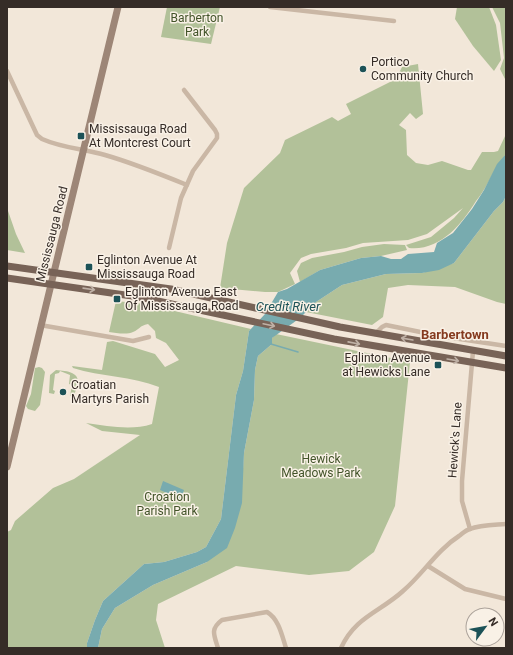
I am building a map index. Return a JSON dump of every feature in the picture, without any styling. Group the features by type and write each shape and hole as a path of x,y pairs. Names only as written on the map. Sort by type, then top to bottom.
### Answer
{"main road":[{"name":"Mississauga Road","path":"7,467 118,7"},
{"path":"7,266 172,290 375,334 506,356"},
{"path":"7,278 139,296 334,339 506,368"}],"street":[{"path":"270,7 394,21"},
{"path":"7,71 37,135 47,141 83,151 104,154 132,163 187,185"},
{"path":"169,248 179,204 193,171 217,138 217,134 184,90"},
{"path":"375,334 386,325 440,336 506,346"},
{"path":"40,326 133,341 149,337"},
{"name":"Hewick's Lane","path":"470,529 462,501 462,481 473,351"},
{"path":"341,648 351,631 360,622 370,613 403,592 453,540 470,529 490,525 506,524"},
{"path":"428,566 465,589 506,599"},
{"path":"218,648 214,635 214,628 216,624 222,620 267,612 273,615 286,648"}],"green space":[{"name":"Barberton Park","path":"167,7 220,7 211,44 161,37"},
{"path":"457,7 489,7 496,25 501,60 494,71 473,46 455,19"},
{"path":"492,7 506,7 506,81 500,69 504,58 500,23"},
{"path":"418,64 423,114 416,119 410,113 399,125 406,130 407,155 416,163 428,165 442,161 471,170 482,152 498,151 506,134 506,154 464,219 440,241 420,248 409,248 406,245 431,237 454,218 463,208 427,234 408,240 363,243 346,248 311,254 301,258 290,273 295,284 278,292 220,288 227,243 244,188 280,153 285,140 332,117 338,121 351,114 346,104 396,79 402,67"},
{"path":"506,196 506,304 455,287 408,285 388,288 383,317 372,325 306,312 316,302 342,285 386,274 422,273 454,263 494,211 503,202"},
{"path":"7,208 16,234 25,253 7,250"},
{"path":"384,244 405,245 407,250 381,256 361,258 320,270 300,282 297,271 301,263 312,258 362,247"},
{"name":"Croation Parish Park","path":"116,301 145,304 251,329 249,331 243,371 236,395 221,519 206,547 197,552 164,562 144,564 103,601 87,643 87,648 7,648 7,532 11,530 15,521 53,488 74,479 140,435 102,431 86,423 128,428 152,424 159,387 149,383 84,371 73,368 72,366 102,370 107,342 113,341 155,354 165,367 179,360 166,343 156,338 155,331 148,324 131,333 121,334 109,332"},
{"name":"Hewick Meadows Park","path":"276,334 410,362 395,506 374,552 349,571 309,575 236,566 158,604 156,620 165,648 98,648 102,629 115,608 153,585 207,562 243,469 244,453 254,400 255,370 258,356 272,344 272,338"},
{"path":"39,367 45,372 40,405 35,411 28,409 26,406 31,394 35,368"},
{"path":"56,370 72,373 77,378 78,382 74,397 70,396 72,385 69,384 70,375 60,371 59,373 55,374 54,394 49,393 50,375"}],"water":[{"name":"Credit River","path":"506,154 506,196 503,202 494,211 454,263 439,270 422,273 386,274 342,285 316,302 300,318 272,338 272,344 258,356 255,370 254,400 244,453 242,503 235,528 227,548 207,562 153,585 115,608 102,629 98,648 87,648 87,643 103,601 144,564 164,562 197,552 206,547 221,519 236,395 243,371 249,331 265,314 278,292 287,289 320,270 361,258 381,256 391,259 401,259 408,254 434,252 437,243 453,233 472,209 484,190 497,164"},
{"path":"163,481 184,490 181,499 160,490"}],"waterway":[{"path":"271,344 298,352"}],"place":[{"name":"Portico Community Church","path":"363,69"},
{"name":"Mississauga Road At Montcrest Court","path":"81,136"},
{"name":"Eglinton Avenue At Mississauga Road","path":"89,267"},
{"name":"Eglinton Avenue East Of Mississauga Road","path":"117,299"},
{"name":"Eglinton Avenue at Hewicks Lane","path":"438,365"},
{"name":"Croatian Martyrs Parish","path":"63,392"}],"district":[{"name":"Barbertown","path":"455,334"}]}
